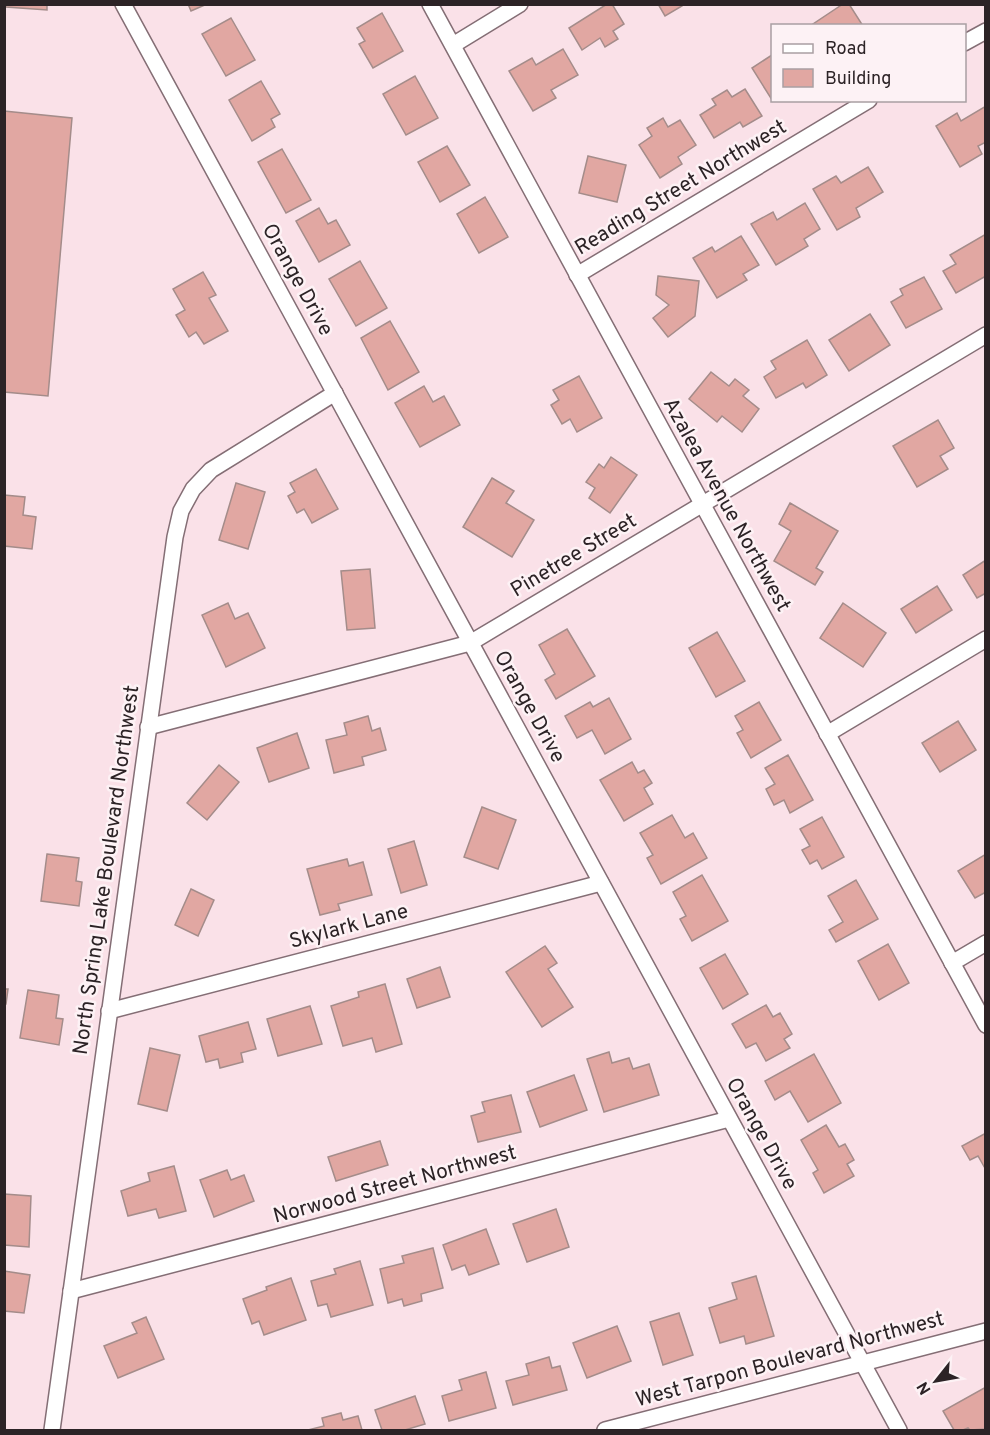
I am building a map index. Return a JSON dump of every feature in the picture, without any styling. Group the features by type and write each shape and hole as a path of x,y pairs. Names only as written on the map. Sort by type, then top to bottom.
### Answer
{"street":[{"name":"Orange Drive","path":"123,4 898,1431"},
{"name":"Azalea Avenue Northwest","path":"430,4 986,1025"},
{"path":"453,45 520,4"},
{"path":"966,42 986,31"},
{"name":"Reading Street Northwest","path":"577,275 866,102"},
{"name":"Pinetree Street","path":"148,727 470,643 986,335"},
{"name":"North Spring Lake Boulevard Northwest","path":"52,1431 148,727 175,537 181,512 193,489 211,470 335,393"},
{"path":"827,734 986,639"},
{"name":"Skylark Lane","path":"109,1011 601,883"},
{"path":"952,963 986,944"},
{"name":"Norwood Street Northwest","path":"71,1291 729,1119"},
{"name":"West Tarpon Boulevard Northwest","path":"604,1431 986,1331"}],"building":[{"path":"6,4 47,4 47,10 6,7"},
{"path":"188,4 207,4 191,11"},
{"path":"607,4 612,4 624,24 613,31 618,39 605,47 600,38 582,50 569,28"},
{"path":"658,4 681,4 682,6 665,16"},
{"path":"843,4 849,4 862,24 813,24"},
{"path":"382,13 403,51 373,68 359,44 365,41 357,28"},
{"path":"231,18 255,60 226,76 202,34"},
{"path":"563,49 578,75 551,90 556,98 533,111 509,71 532,58 536,65"},
{"path":"771,56 771,98 752,68"},
{"path":"415,76 438,118 406,135 383,94"},
{"path":"261,81 280,114 271,119 275,127 252,141 229,100"},
{"path":"745,89 762,116 743,127 740,122 714,138 700,115 716,105 712,99 727,90 732,97"},
{"path":"986,106 986,142 978,146 982,154 960,167 936,126 957,113 961,121"},
{"path":"4,111 72,118 48,396 4,392"},
{"path":"663,118 668,127 680,120 696,145 678,157 682,164 660,178 639,145 652,136 647,128"},
{"path":"447,146 470,185 440,202 418,162"},
{"path":"282,149 311,200 286,213 258,162"},
{"path":"588,156 626,165 617,202 579,193"},
{"path":"868,167 883,192 856,208 860,217 837,230 813,189 836,176 841,183"},
{"path":"485,197 508,237 479,253 457,214"},
{"path":"805,203 820,229 804,239 808,246 776,265 751,224 773,212 777,220"},
{"path":"319,208 328,224 336,220 350,245 319,262 296,221"},
{"path":"986,234 986,281 984,277 956,293 943,271 956,264 950,255"},
{"path":"741,236 759,265 743,274 747,280 717,298 693,258 712,247 715,252"},
{"path":"360,261 387,308 356,326 329,279"},
{"path":"203,272 216,295 209,298 228,331 204,344 196,332 189,337 176,315 185,310 173,289"},
{"path":"658,276 699,281 695,316 668,337 653,318 669,305 656,295"},
{"path":"924,277 942,309 906,328 891,302 903,295 900,289"},
{"path":"870,314 890,345 849,371 829,340"},
{"path":"390,321 419,372 388,390 361,338"},
{"path":"807,340 827,375 806,388 803,383 776,398 764,377 776,369 771,361"},
{"path":"711,372 729,386 735,379 749,390 743,396 759,409 742,432 722,416 717,422 689,399"},
{"path":"579,376 602,418 577,432 570,419 562,424 551,405 559,400 553,390"},
{"path":"424,386 433,402 444,396 460,425 420,447 395,403"},
{"path":"938,420 954,448 940,456 948,469 917,487 893,446"},
{"path":"611,457 637,475 610,513 589,498 595,488 586,482 599,464 604,468"},
{"path":"316,469 338,509 312,523 304,509 297,513 288,496 295,492 290,483"},
{"path":"492,478 514,491 506,503 534,520 512,557 463,527"},
{"path":"236,483 265,492 248,549 219,540"},
{"path":"4,495 25,497 23,515 36,517 32,549 4,546"},
{"path":"790,503 838,531 816,568 823,572 815,585 774,561 791,531 779,524"},
{"path":"986,560 986,593 977,598 963,575"},
{"path":"370,569 375,628 347,630 341,571"},
{"path":"937,586 952,610 916,633 901,609"},
{"path":"228,603 235,619 248,613 265,648 226,667 202,615"},
{"path":"843,603 886,633 863,667 820,638"},
{"path":"567,629 595,676 556,699 545,680 555,674 539,645"},
{"path":"717,632 745,681 716,697 689,648"},
{"path":"609,698 631,739 605,754 592,730 577,738 565,716 590,702 593,707"},
{"path":"759,702 781,740 751,758 737,733 743,730 735,716"},
{"path":"368,716 372,731 380,728 386,750 362,757 364,765 334,773 326,740 347,735 344,723"},
{"path":"958,721 976,750 940,772 922,743"},
{"path":"297,733 309,768 269,782 257,748"},
{"path":"788,755 813,800 790,813 784,800 774,805 766,789 775,784 765,768"},
{"path":"632,762 638,773 644,770 652,783 644,788 653,804 624,821 600,780"},
{"path":"219,765 239,782 207,820 187,803"},
{"path":"482,807 516,820 498,869 464,857"},
{"path":"672,815 685,838 693,833 707,858 661,884 647,858 653,855 640,833"},
{"path":"822,817 844,857 822,869 817,860 810,864 802,850 810,846 800,829"},
{"path":"414,841 427,885 401,893 388,849"},
{"path":"47,854 79,858 76,881 82,882 79,906 41,901"},
{"path":"986,854 986,892 975,898 958,871"},
{"path":"347,859 349,866 363,862 372,895 338,904 340,910 320,915 307,869"},
{"path":"702,875 728,921 692,941 680,919 686,916 673,892"},
{"path":"856,880 878,919 836,942 829,930 843,922 828,896"},
{"path":"191,889 214,900 198,936 175,925"},
{"path":"888,944 909,983 879,1000 858,961"},
{"path":"545,946 557,963 548,969 573,1007 542,1027 506,972"},
{"path":"725,954 748,994 723,1009 700,968"},
{"path":"440,967 450,997 417,1008 407,979"},
{"path":"385,984 402,1044 376,1052 372,1038 343,1046 331,1006 359,997 358,992"},
{"path":"4,989 8,989 6,1004 4,1004"},
{"path":"28,990 59,995 56,1018 63,1019 59,1045 20,1038"},
{"path":"766,1005 773,1017 780,1013 792,1034 784,1039 790,1048 766,1061 756,1043 746,1048 732,1024"},
{"path":"310,1006 322,1044 278,1056 267,1019"},
{"path":"248,1022 256,1049 241,1053 243,1062 220,1068 218,1059 206,1062 199,1036"},
{"path":"150,1048 180,1055 167,1111 138,1104"},
{"path":"609,1052 612,1063 629,1058 633,1069 649,1064 659,1095 604,1112 587,1059"},
{"path":"814,1054 841,1103 808,1122 790,1091 775,1100 765,1081"},
{"path":"574,1075 587,1110 540,1127 527,1092"},
{"path":"511,1095 521,1132 478,1142 471,1116 485,1112 482,1102"},
{"path":"826,1125 839,1147 845,1144 854,1160 847,1164 854,1176 824,1193 813,1173 818,1170 801,1140"},
{"path":"986,1133 986,1170 978,1156 970,1160 962,1146"},
{"path":"380,1141 388,1165 336,1181 328,1157"},
{"path":"174,1166 186,1211 159,1218 156,1209 128,1216 121,1191 150,1181 148,1173"},
{"path":"227,1170 231,1180 244,1175 254,1201 214,1217 200,1180"},
{"path":"4,1194 31,1196 29,1247 4,1245"},
{"path":"556,1209 569,1247 527,1262 513,1224"},
{"path":"486,1229 499,1264 469,1275 465,1265 452,1270 443,1245"},
{"path":"433,1248 443,1288 421,1294 422,1301 404,1306 402,1299 388,1303 380,1269 404,1263 402,1256"},
{"path":"360,1261 373,1305 331,1317 327,1304 318,1306 311,1281 336,1274 334,1269"},
{"path":"4,1271 30,1275 24,1313 4,1311"},
{"path":"756,1276 774,1336 746,1344 744,1336 720,1343 709,1308 737,1299 732,1283"},
{"path":"291,1278 306,1320 264,1335 259,1321 252,1324 243,1299"},
{"path":"679,1313 693,1355 663,1365 650,1322"},
{"path":"146,1317 164,1359 118,1378 104,1346 137,1333 132,1323"},
{"path":"617,1326 631,1361 587,1378 573,1343"},
{"path":"549,1357 552,1368 560,1366 567,1390 513,1405 506,1381 529,1375 526,1364"},
{"path":"486,1372 496,1408 449,1421 442,1396 462,1390 459,1380"},
{"path":"986,1387 986,1429 954,1430 943,1411"},
{"path":"415,1396 425,1424 405,1430 382,1430 375,1410"},
{"path":"341,1413 343,1420 358,1416 362,1430 308,1430 324,1426 322,1418"}]}
